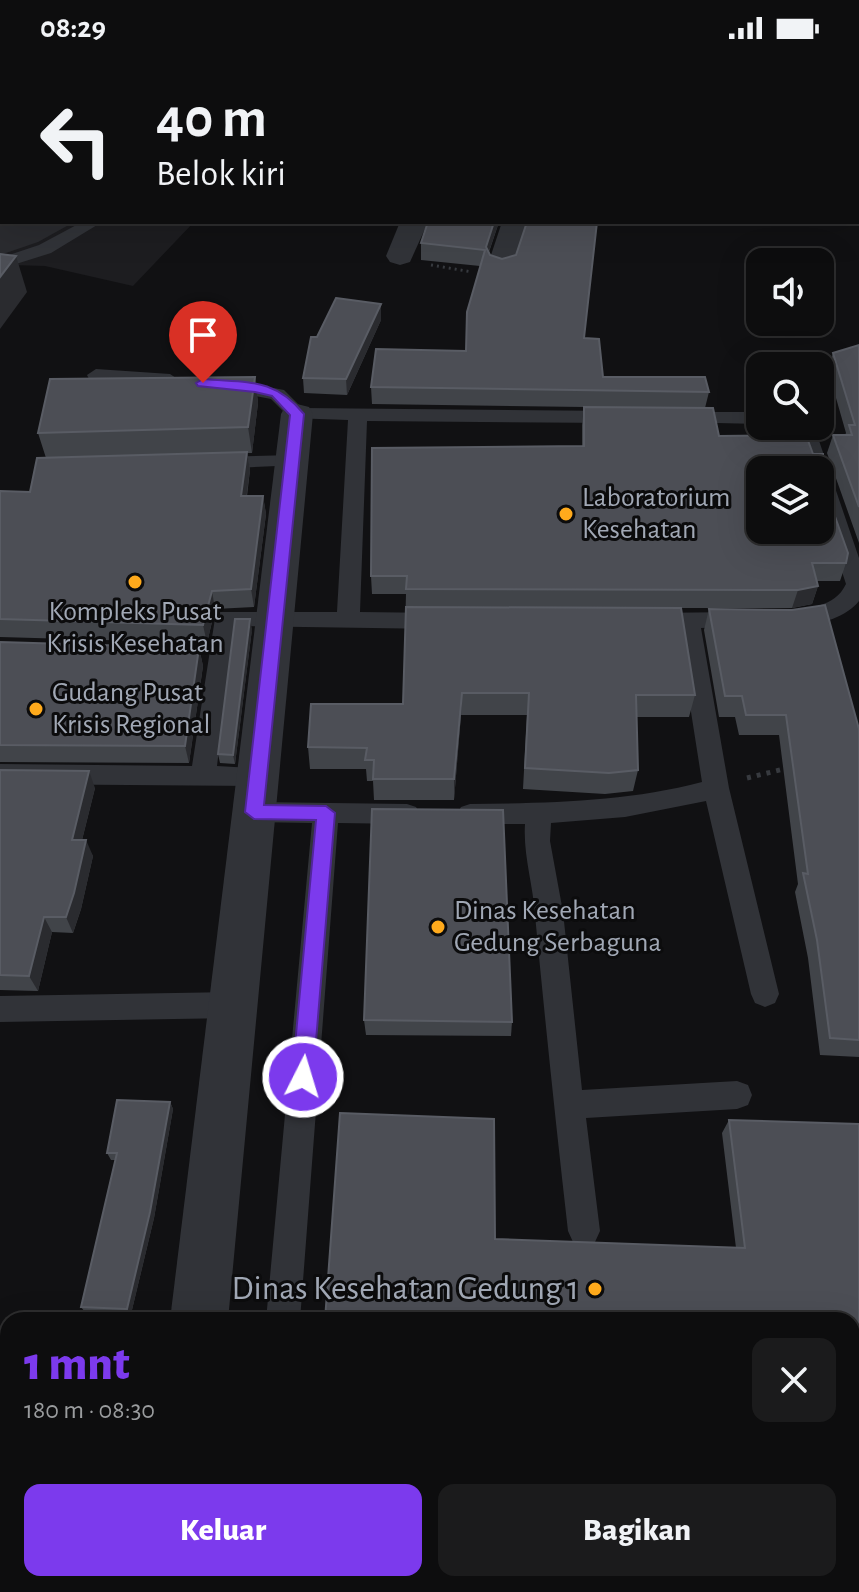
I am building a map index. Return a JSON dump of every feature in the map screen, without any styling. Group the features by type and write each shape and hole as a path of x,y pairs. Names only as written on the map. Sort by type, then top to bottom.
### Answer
{"street":[{"path":"400,256 413,224"},
{"path":"502,264 515,224"},
{"path":"200,1312 297,414"}],"lane":[{"path":"0,264 45,249 90,224"},
{"path":"96,375 256,388 277,394 297,414 746,418"},
{"path":"348,620 358,415"},
{"path":"626,621 770,619 832,611 853,596 857,584 809,440"},
{"path":"185,464 293,461"},
{"path":"203,775 224,618 456,621"},
{"path":"688,621 716,788 765,994"},
{"path":"192,654 220,655"},
{"path":"0,774 203,775 256,794 326,813 539,814 676,800 716,788"},
{"path":"284,1312 326,813"},
{"path":"539,814 537,841 549,912 554,985 584,1231"},
{"path":"0,1009 233,1005"},
{"path":"569,1105 737,1095"}],"path":[{"path":"400,256 406,261 484,273 498,270 502,264"},
{"path":"716,788 791,767"}],"shaded area":[{"path":"0,224 192,224 133,286 45,266 11,265 0,268"}],"building":[{"path":"427,224 493,224 486,247 490,255 502,259 516,255 526,224 597,224 584,338 599,339 603,377 705,377 709,392 371,387 376,349 466,351 467,312 485,250 421,243"},
{"path":"0,254 16,256 0,277"},
{"path":"336,298 381,304 346,379 303,378 311,337 317,337"},
{"path":"859,345 859,507 834,438 834,435 852,435 849,425 855,425 834,353"},
{"path":"255,377 248,427 38,433 50,379"},
{"name":"Laboratorium Kesehatan","path":"584,407 713,408 719,436 746,436 746,440 808,440 813,454 823,454 746,456 746,544 834,544 834,514 848,553 846,563 812,563 818,586 798,590 406,589 407,576 371,576 372,448 584,446"},
{"path":"247,452 241,496 263,496 251,589 212,591 203,625 0,619 0,491 30,492 37,458"},
{"path":"825,605 859,729 859,1040 830,1038 817,940 803,873 808,874 786,715 746,715 742,696 725,696 709,609 792,610"},
{"path":"406,607 681,608 695,695 636,695 638,770 609,773 525,768 529,693 462,693 454,779 373,779 374,760 365,760 367,748 308,747 311,704 403,704"},
{"path":"235,619 250,619 233,755 218,754"},
{"path":"0,642 199,648 185,746 0,745"},
{"path":"0,770 89,771 72,840 86,840 74,893 66,917 44,917 29,976 0,975"},
{"name":"Dinas Kesehatan Gedung Serbaguna","path":"372,809 503,810 512,1022 364,1020"},
{"path":"117,1100 170,1102 150,1212 127,1309 81,1307 117,1153 107,1153"},
{"name":"Dinas Kesehatan Gedung 1","path":"340,1113 494,1119 495,1239 745,1248 729,1120 859,1124 859,1312 326,1312"}],"place":[{"name":"Laboratorium Kesehatan","path":"566,514"},
{"name":"Kompleks Pusat Krisis Kesehatan","path":"135,582"},
{"name":"Gudang Pusat Krisis Regional","path":"36,709"},
{"name":"Dinas Kesehatan Gedung Serbaguna","path":"438,927"},
{"name":"Dinas Kesehatan Gedung 1","path":"595,1289"}],"route":[{"path":"203,383 256,388 277,394 297,414 254,812 326,813 303,1077"}]}
